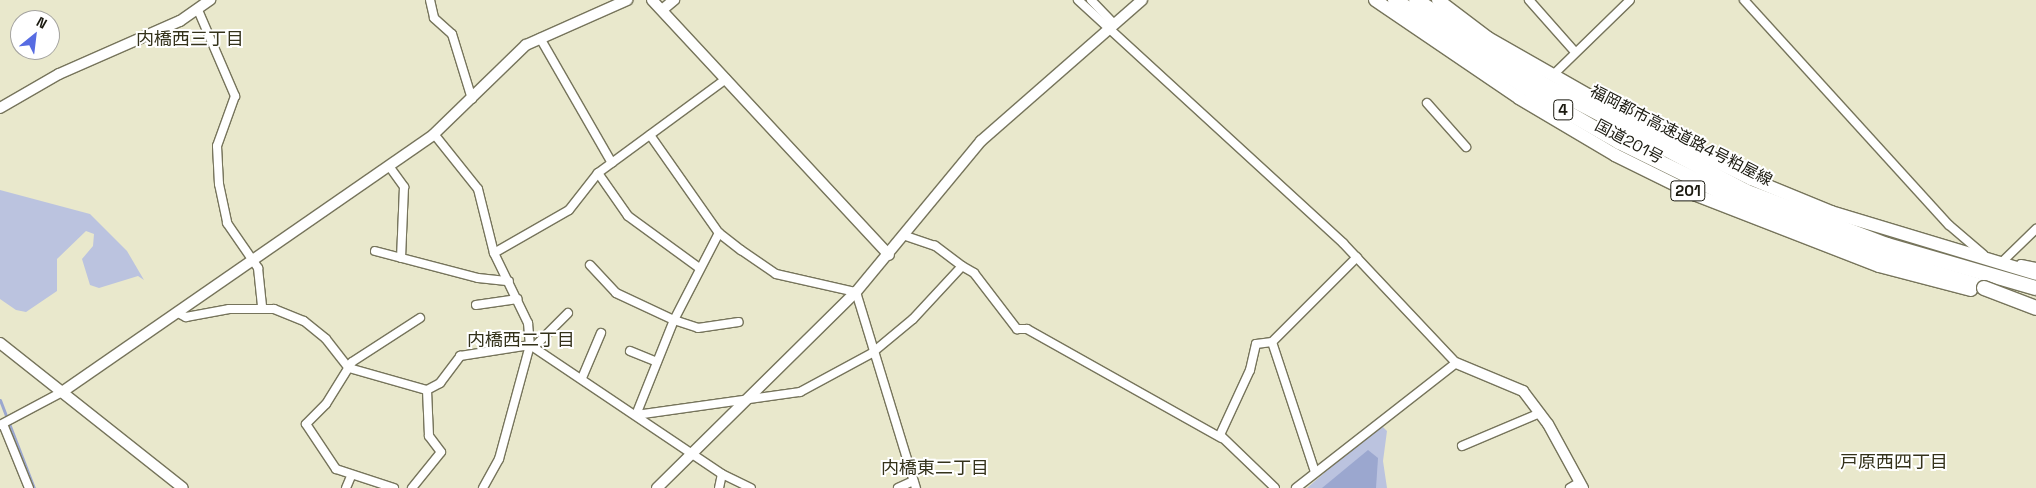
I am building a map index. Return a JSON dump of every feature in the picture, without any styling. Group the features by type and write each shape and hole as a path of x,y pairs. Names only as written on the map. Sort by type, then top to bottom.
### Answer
{"highway":[{"name":"国道201号","path":"1375,0 1519,98 1615,155 1696,195 1879,266 2036,307"},
{"name":"福岡都市高速道路4号粕屋線","path":"1395,0 1537,95 1619,142 1741,202 1886,258 1984,288"},
{"name":"福岡都市高速道路4号粕屋線","path":"1416,0 1545,85 1745,191 1887,245 2036,288"},
{"name":"国道201号","path":"1438,0 1488,38 1628,118 1750,179 1831,212 2036,274"},
{"path":"1984,288 2036,307"},
{"path":"1984,288 2036,301"}],"street":[{"path":"0,108 59,74 198,10 210,0"},
{"path":"430,0 434,18 454,41 472,99"},
{"path":"29,488 1,424 62,392 434,134 472,99 506,63 540,38 627,0"},
{"path":"652,0 890,255"},
{"path":"662,10 674,0"},
{"path":"1078,0 1110,27 1357,257 1456,363 1509,382 1523,390 1540,413 1578,486"},
{"path":"1091,0 1110,27"},
{"path":"657,488 690,453 856,292 906,236 981,141 1142,0"},
{"path":"1529,0 1575,52"},
{"path":"1553,74 1630,0"},
{"path":"1744,0 1970,246 2004,260 2036,267"},
{"path":"198,10 235,96 217,146 219,184 227,223 258,268 262,307"},
{"path":"540,38 612,162"},
{"path":"494,253 569,210 598,173 726,79"},
{"path":"1427,103 1466,147"},
{"path":"434,134 478,189 494,253 518,300 532,346 722,474 751,488"},
{"path":"650,135 719,233 776,274 856,292"},
{"path":"388,166 404,187 402,258"},
{"path":"598,173 628,216 698,267"},
{"path":"2004,260 2036,229"},
{"path":"636,415 674,320 698,267 719,233"},
{"path":"906,236 935,246 974,273 1017,330 1027,328 1221,438 1275,488"},
{"path":"375,251 509,281"},
{"path":"1221,438 1220,426 1245,382 1256,344 1272,342 1357,257"},
{"path":"590,265 616,294 674,320 698,328 739,322"},
{"path":"636,415 812,388 872,353 913,319 962,266"},
{"path":"856,292 872,353 915,484 898,488"},
{"path":"476,305 518,300"},
{"path":"178,313 186,317 262,307 304,321 326,339 349,368 427,390 440,383 460,356 532,346"},
{"path":"482,488 499,459 532,346 568,313"},
{"path":"394,488 365,475 351,476 336,469 306,424 326,404 349,368 420,318"},
{"path":"582,378 601,333"},
{"path":"0,342 183,488"},
{"path":"1272,342 1315,472"},
{"path":"630,351 657,362"},
{"path":"1296,488 1456,363"},
{"path":"412,488 441,452 429,436 427,390"},
{"path":"1462,446 1540,413"},
{"path":"719,488 722,474"},
{"path":"346,488 351,476"}],"shaded area":[{"path":"0,190 90,214 127,251 144,280 138,276 99,288 90,285 82,259 93,246 94,234 86,231 57,259 57,291 26,312 16,310 0,299"},
{"path":"1380,424 1387,431 1383,461 1387,488 1307,488"},
{"path":"1368,450 1378,458 1376,488 1322,488"}],"waterway":[{"path":"0,400 34,488"}],"district":[{"name":"内橋西三丁目","path":"190,39"},
{"name":"内橋西二丁目","path":"521,340"},
{"name":"戸原西四丁目","path":"1894,462"},
{"name":"内橋東二丁目","path":"935,468"}]}
